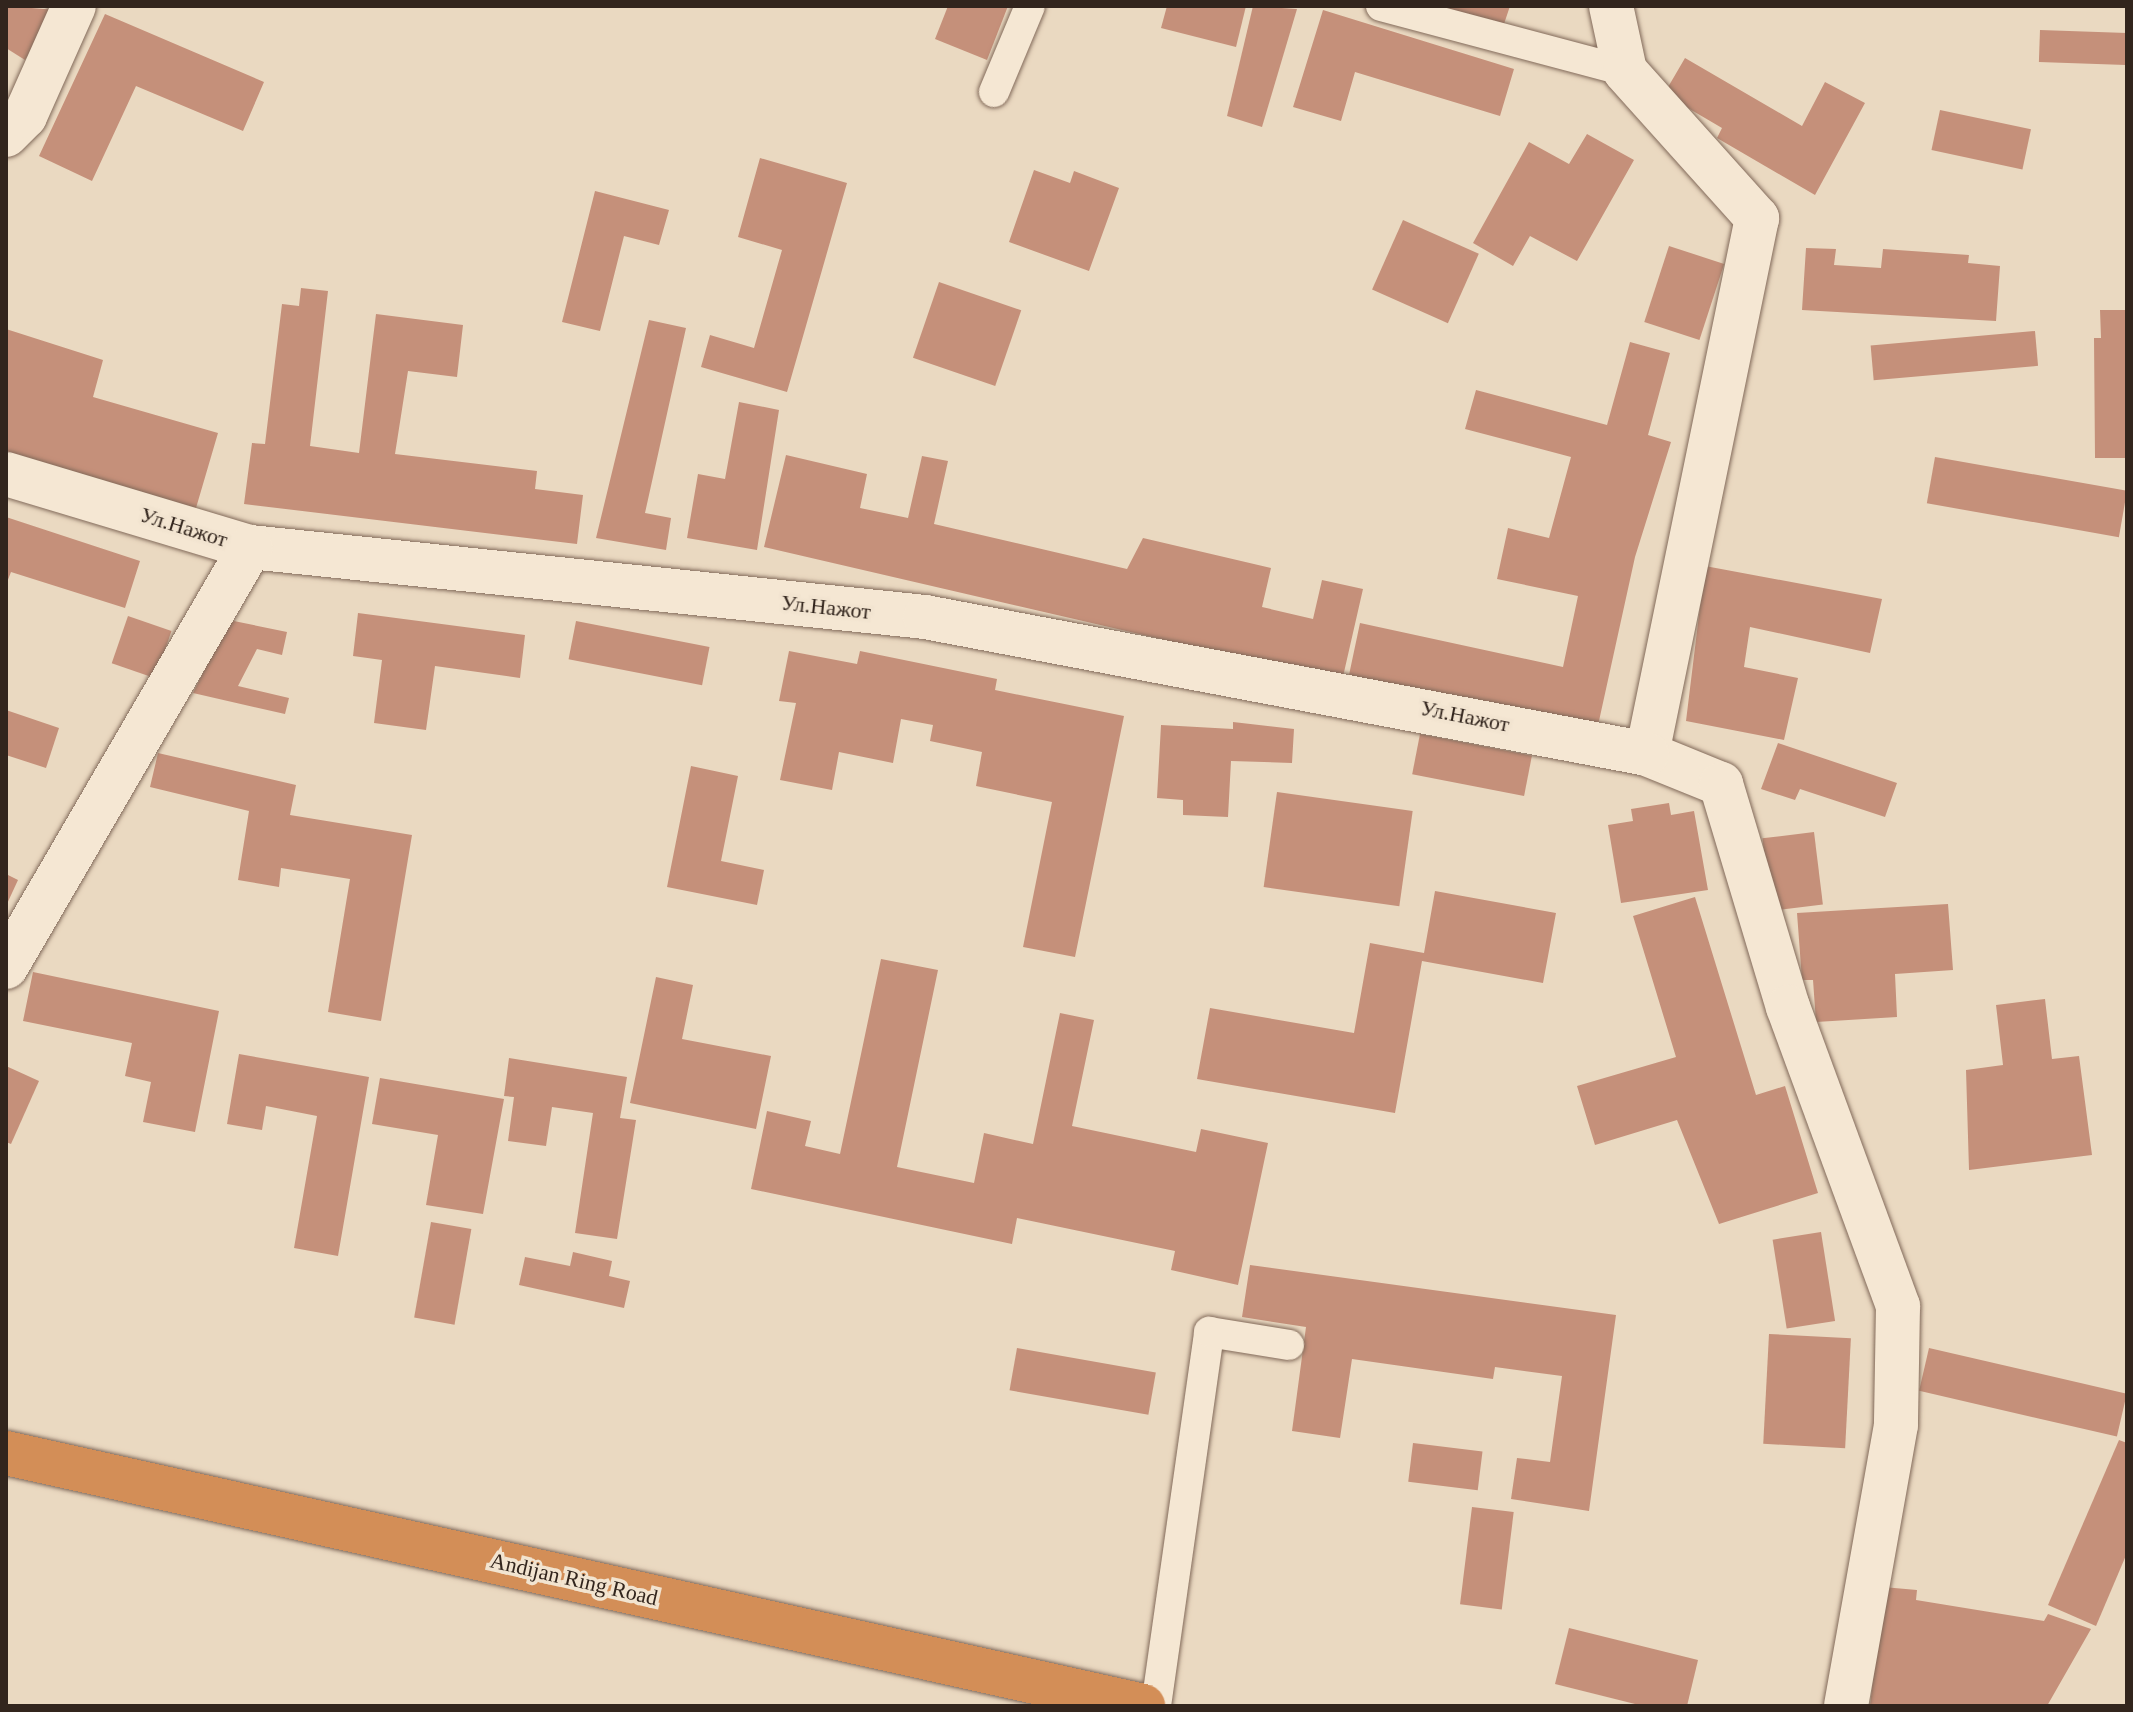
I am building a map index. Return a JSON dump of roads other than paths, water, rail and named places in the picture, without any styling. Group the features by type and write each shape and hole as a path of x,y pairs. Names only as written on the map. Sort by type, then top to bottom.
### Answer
{"highway":[{"name":"Andijan Ring Road","path":"6,1453 1143,1706"}],"street":[{"path":"6,135 25,116 74,6"},
{"path":"1611,6 1625,71 1757,218 1647,754"},
{"name":"Ул.Нажот","path":"6,474 250,547 925,617 1647,754 1721,784 1788,1007 1898,1306 1896,1425 1846,1706"},
{"path":"6,967 250,547"}],"lane":[{"path":"994,92 1030,6"},
{"path":"1381,6 1625,71"},
{"path":"1156,1706 1209,1332 1289,1345"}]}
